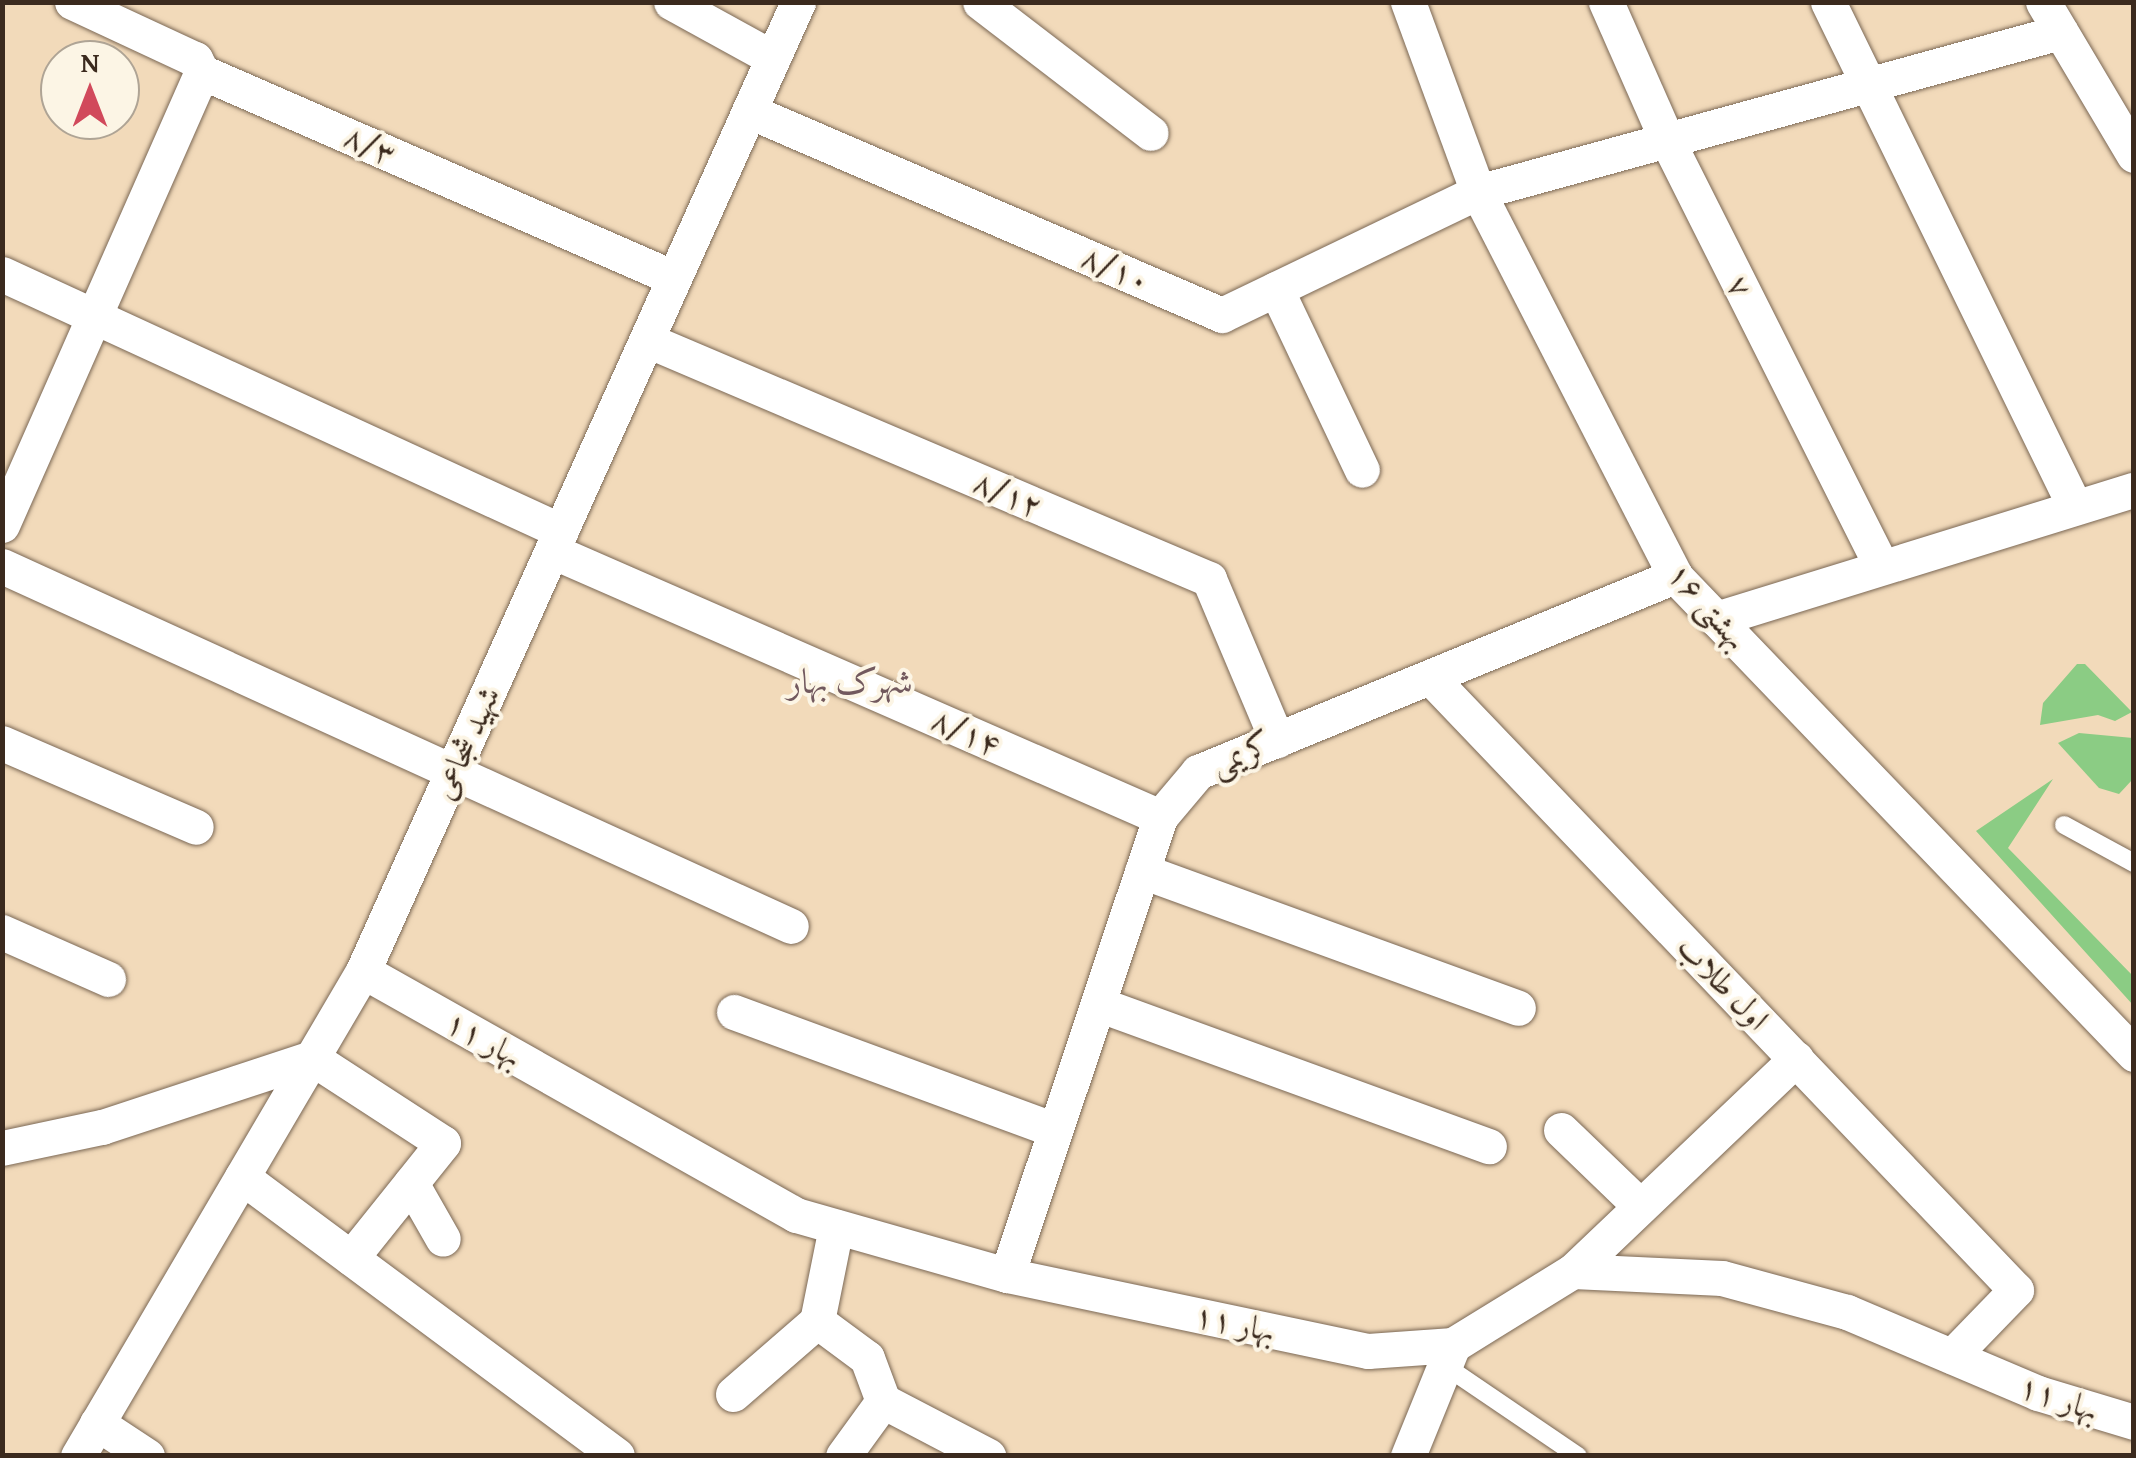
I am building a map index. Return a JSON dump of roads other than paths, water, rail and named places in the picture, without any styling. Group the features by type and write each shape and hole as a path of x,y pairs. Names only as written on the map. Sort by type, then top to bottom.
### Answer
{"street":[{"name":"۸/۳","path":"72,2 195,59 202,72 674,278"},
{"path":"671,2 773,58"},
{"name":"شهید شجاعی","path":"78,1456 364,971 798,2"},
{"path":"980,2 1152,133"},
{"name":"۱۶ بهشتی","path":"1408,2 1478,192 1675,576 2134,1054"},
{"name":"۷","path":"1606,2 1667,140 1881,566"},
{"path":"1828,2 2074,504"},
{"path":"2051,17 2134,155"},
{"name":"۸/۱۰","path":"749,112 1222,314 1478,192 1869,85 2051,17"},
{"path":"2,525 18,449 94,316 202,72"},
{"name":"۸/۱۴","path":"2,274 556,541 1160,817"},
{"path":"1276,289 1362,470"},
{"name":"۸/۱۲","path":"647,340 1209,580 1277,740"},
{"path":"1716,619 2074,504 2134,490"},
{"path":"2,566 792,926"},
{"name":"کریمی","path":"1006,1276 1160,817 1198,772 1675,576"},
{"name":"اول طلاب","path":"1430,676 2016,1290 1952,1356"},
{"path":"2,743 196,828"},
{"path":"1142,871 1518,1008"},
{"path":"2,932 108,979"},
{"name":"بهار ۱۱","path":"364,971 796,1215 1006,1276 1368,1352 1448,1355 1573,1271 1722,1278 1847,1312 2038,1393 2134,1422"},
{"path":"1098,1004 1489,1146"},
{"path":"734,1012 1055,1130"},
{"path":"2,1148 102,1127 312,1058 443,1143 351,1258"},
{"path":"1573,1271 1796,1059"},
{"path":"1561,1130 1640,1205"},
{"path":"242,1177 617,1456"},
{"path":"412,1182 443,1239"},
{"path":"733,1394 817,1321 836,1227"},
{"path":"817,1321 867,1358 883,1401 988,1456"},
{"path":"1408,1456 1448,1355"},
{"path":"844,1456 883,1401"},
{"path":"97,1422 148,1456"}],"lane":[{"path":"2064,825 2134,864"},
{"path":"1448,1355 1578,1456"}],"district":[{"name":"شهرک بهار","path":"850,681"}]}
